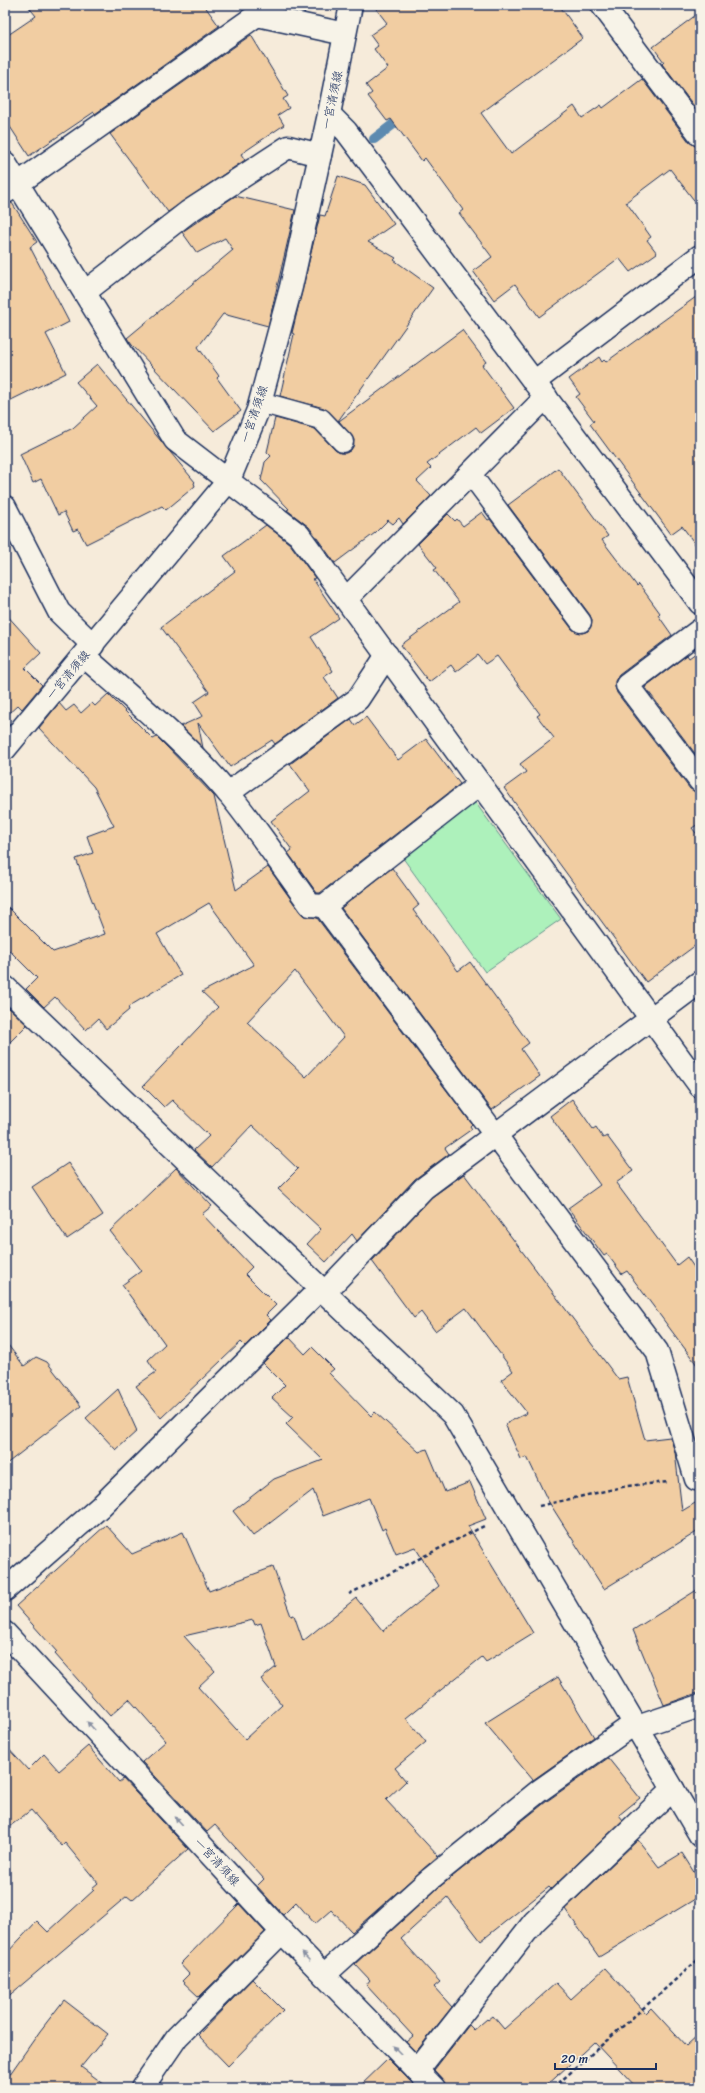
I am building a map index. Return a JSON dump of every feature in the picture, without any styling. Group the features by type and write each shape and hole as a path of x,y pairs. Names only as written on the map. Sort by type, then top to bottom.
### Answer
{"street":[{"name":"一宮清須線","path":"5,749 229,480 260,402 291,287 351,5"},
{"path":"602,5 700,135"},
{"path":"11,188 257,15 345,34"},
{"path":"329,114 346,131 700,603"},
{"path":"85,292 188,212 288,147 320,155"},
{"path":"5,163 11,188 85,292 175,440 299,535 700,1086"},
{"path":"346,599 470,473 540,389 700,256"},
{"path":"5,507 59,612 89,650 228,793 262,837 310,905 324,906 480,784"},
{"path":"700,630 627,685 700,781"},
{"path":"228,793 358,699 387,655"},
{"path":"324,906 494,1136 657,1351 696,1479"},
{"path":"5,1590 100,1507 323,1290 424,1188 700,982"},
{"path":"5,987 453,1415 700,1835"},
{"name":"一宮清須線","path":"5,1633 282,1932 434,2088"},
{"path":"324,1975 430,1878 539,1791 636,1725 700,1706"},
{"path":"417,2071 534,1922 673,1789"},
{"path":"142,2088 177,2037 282,1932"}],"lane":[{"path":"260,402 321,419 343,442"},
{"path":"470,473 581,622"}],"path":[{"path":"349,1594 511,1513 627,1486 696,1479"},
{"path":"554,2088 700,1958"}],"green space":[{"path":"472,798 561,919 485,972 400,854"}],"building":[{"path":"27,5 204,5 219,26 95,114 94,112 29,156 5,119 5,37 36,16"},
{"path":"373,5 559,5 583,38 481,113 511,154 574,106 582,118 601,105 603,108 642,79 690,143 700,147 700,208 670,169 626,202 651,237 647,240 657,253 630,272 619,258 539,317 515,284 494,300 473,271 492,257 459,213 463,210 425,158 422,161 391,119 387,121 368,96 372,93 366,85 388,68 374,49 378,46 370,35 387,23"},
{"path":"700,12 700,114 662,64 664,62 653,47"},
{"path":"251,35 288,96 283,99 289,108 278,115 284,125 241,154 245,160 168,212 110,134"},
{"path":"338,176 365,185 394,224 368,242 396,258 394,260 433,288 338,421 324,408 280,396 294,334 292,333 320,215 325,216"},
{"path":"235,196 295,210 268,326 223,314 198,347 219,376 217,378 241,411 214,431 127,338 233,250 225,238 197,253 182,232"},
{"path":"12,203 37,242 30,247 69,322 46,334 66,373 5,403 5,204"},
{"path":"700,294 700,551 682,526 671,534 590,424 594,421 576,397 580,394 569,379 599,357 602,362 604,360 606,362"},
{"path":"462,330 486,362 482,365 514,408 481,433 476,427 427,464 431,468 417,481 431,496 403,524 399,518 393,524 388,520 375,533 335,563 309,527 287,510 289,509 261,480 265,462 271,456 267,452 275,418 315,429 335,450 340,453 346,453 351,450 354,440 339,421"},
{"path":"97,364 195,482 195,486 166,510 162,506 86,544 78,529 73,531 64,512 58,515 41,479 33,483 20,454 73,428 97,406 76,382"},
{"path":"558,468 608,536 602,540 637,586 639,584 660,613 658,615 672,635 619,675 615,681 615,687 617,693 690,789 700,793 700,823 692,828 700,838 700,942 646,982 504,788 526,772 520,764 554,738 537,716 540,714 497,656 485,664 478,655 456,672 451,665 429,682 401,645 459,602 434,570 437,568 418,544 448,514 455,521 457,519 463,526 482,512 488,520 490,519 572,629 582,633 588,631 592,621 590,615 508,505"},
{"path":"266,525 290,544 315,578 313,579 339,618 311,637 333,671 324,677 338,698 275,744 272,740 230,767 198,723 203,748 181,726 203,716 194,702 209,692 161,627 235,571 224,556"},
{"path":"5,613 41,653 25,668 42,685 22,709 18,705 5,717"},
{"path":"700,650 700,760 645,687 687,655 689,658"},
{"path":"108,694 153,739 157,737 214,796 236,890 268,867 300,912 304,916 317,918 472,1124 470,1126 472,1129 445,1148 449,1154 415,1179 357,1241 352,1234 326,1262 307,1244 321,1229 278,1189 298,1169 252,1125 212,1167 194,1150 209,1136 172,1100 164,1107 143,1086 218,1007 202,992 254,965 209,903 157,934 181,975 128,1007 129,1010 106,1029 98,1019 86,1030 55,997 44,1007 26,989 37,978 5,946 5,904 53,952 105,934 76,859 93,853 87,836 114,826 94,787 39,728 59,703 66,711 74,705 81,713 92,703 95,706","holes":["295,971 344,1037 306,1077 247,1022"]},
{"path":"366,717 398,760 426,739 460,784 320,893 317,893 288,853 292,850 271,821 310,791 290,764 351,719 355,725"},
{"path":"392,868 419,905 413,910 458,971 470,962 529,1043 521,1049 540,1076 492,1110 341,908"},
{"path":"8,1007 27,1025 5,1047 5,1010"},
{"path":"572,1099 593,1129 596,1127 603,1138 607,1136 633,1171 616,1183 677,1265 687,1257 700,1276 700,1369 627,1271 622,1274 607,1254 604,1256 568,1208 600,1185 550,1116"},
{"path":"68,1163 103,1215 67,1239 32,1187"},
{"path":"176,1168 212,1206 202,1214 252,1267 245,1274 276,1305 266,1315 271,1320 245,1346 241,1342 161,1418 136,1386 156,1372 148,1360 165,1344 122,1285 141,1271 110,1231"},
{"path":"464,1174 618,1379 627,1377 645,1440 670,1437 675,1452 682,1511 700,1500 700,1530 604,1589 547,1499 527,1457 521,1459 505,1424 527,1413 501,1380 513,1371 466,1308 435,1331 421,1312 414,1318 372,1261 432,1197"},
{"path":"289,1337 305,1354 312,1347 334,1369 329,1373 371,1416 375,1412 419,1452 427,1449 445,1492 470,1482 486,1519 468,1526 533,1633 486,1662 482,1657 406,1718 426,1742 395,1768 406,1781 386,1800 438,1856 352,1932 331,1910 315,1924 296,1902 283,1915 257,1886 264,1879 215,1825 207,1832 142,1762 166,1741 129,1699 110,1716 55,1654 57,1652 16,1606 106,1525 132,1554 183,1532 209,1591 273,1567 291,1616 294,1615 303,1641 356,1598 383,1631 439,1586 415,1547 396,1554 385,1528 382,1530 369,1498 323,1516 313,1490 253,1536 233,1511 274,1479 323,1460 286,1424 293,1417 272,1398 285,1385 263,1363","holes":["253,1620 255,1625 261,1623 276,1667 261,1679 282,1705 245,1739 198,1687 215,1671 184,1636"]},
{"path":"5,1341 24,1366 36,1357 47,1362 81,1406 5,1465"},
{"path":"118,1389 137,1431 116,1450 86,1418"},
{"path":"700,1588 700,1692 664,1705 633,1630"},
{"path":"558,1677 594,1737 533,1780 485,1723"},
{"path":"5,1745 28,1770 44,1754 59,1771 88,1746 119,1782 123,1779 188,1849 132,1900 127,1896 5,1999 5,1955 37,1921 48,1932 94,1890 92,1888 98,1883 65,1843 62,1846 31,1810 5,1830"},
{"path":"608,1758 640,1798 619,1815 623,1820 551,1889 549,1887 481,1941 447,1897 401,1939 440,1982 434,1987 452,2007 416,2052 406,2042 413,2036 366,1985 370,1980 355,1964 438,1888 547,1801"},
{"path":"638,1840 659,1867 682,1853 700,1882 700,1896 599,1957 565,1909"},
{"path":"239,1904 265,1932 199,1997 182,1981 189,1974 180,1964"},
{"path":"605,1968 646,2013 651,2008 686,2046 700,2033 700,2088 637,2088 594,2042 544,2088 446,2088 443,2080 434,2070 469,2025 474,2030 493,2016 504,2029 556,1983 571,1999"},
{"path":"252,1979 283,2010 228,2066 198,2035"},
{"path":"64,2000 108,2034 81,2067 109,2088 5,2088 5,2081"},
{"path":"388,2059 417,2088 358,2088"}],"waterway":[{"path":"374,139 404,116"}]}
